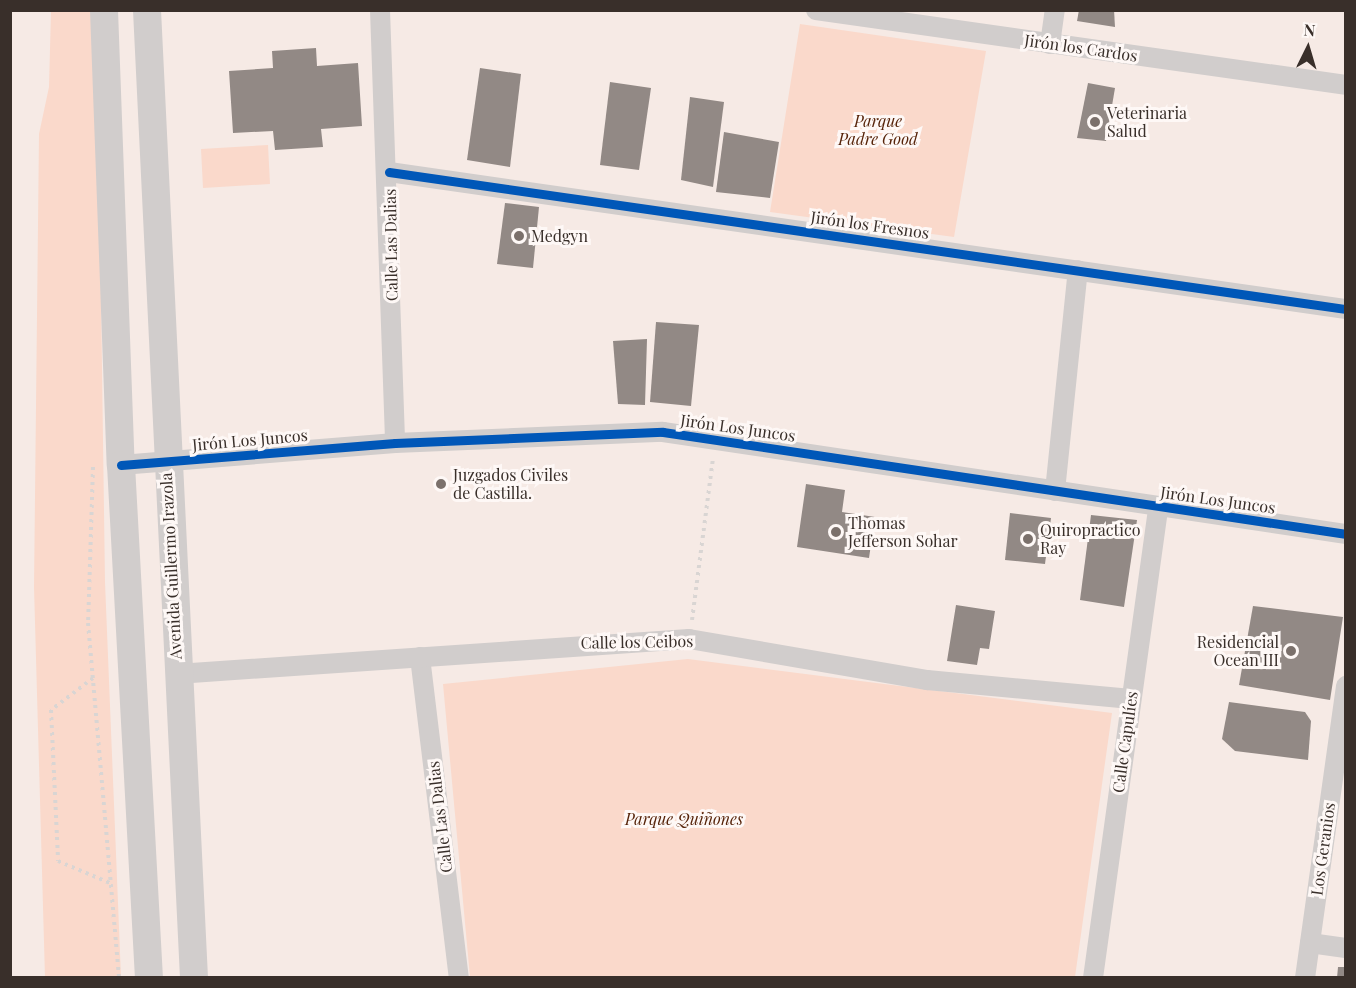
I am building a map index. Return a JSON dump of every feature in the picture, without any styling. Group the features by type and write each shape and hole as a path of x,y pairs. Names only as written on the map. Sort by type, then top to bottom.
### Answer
{"main road":[{"path":"104,10 107,465 149,978"},
{"name":"Avenida Guillermo Irazola","path":"147,10 177,674 194,978"}],"street":[{"name":"Calle Las Dalias","path":"380,10 389,172 394,443"},
{"name":"Jirón los Cardos","path":"816,10 1346,85"},
{"path":"1050,44 1055,10"},
{"name":"Jirón los Fresnos","path":"389,172 1346,309"},
{"path":"1054,491 1078,270"},
{"name":"Jirón Los Juncos","path":"107,465 394,443 663,432 1346,534"},
{"name":"Calle Capulíes","path":"1092,978 1158,507"},
{"name":"Calle los Ceibos","path":"177,674 689,639 927,680 1131,699"},
{"name":"Calle Las Dalias","path":"420,657 459,978"},
{"name":"Los Geranios","path":"1305,978 1346,686"},
{"path":"1310,943 1346,948"}],"path":[{"path":"689,639 715,439"},
{"path":"107,465 88,623 119,978"},
{"path":"93,677 51,710 58,861 110,883"}],"green space":[{"path":"51,11 97,11 105,582 121,977 45,978 34,587 39,134 49,87"},
{"name":"Parque Padre Good","path":"800,24 986,51 954,237 770,212"},
{"path":"268,145 270,184 203,188 201,149"},
{"name":"Parque Quiñones","path":"688,659 1112,713 1075,977 470,977 443,684"}],"building":[{"path":"1079,10 1114,10 1115,27 1077,21"},
{"path":"316,48 317,66 358,63 362,126 321,129 323,147 275,150 273,131 233,133 229,71 273,68 272,51"},
{"path":"480,68 521,74 510,167 467,160"},
{"path":"610,82 651,88 639,170 600,165"},
{"name":"Veterinaria Salud","path":"1088,83 1115,88 1106,141 1077,138"},
{"path":"690,97 724,102 713,187 681,180"},
{"path":"724,132 779,142 770,198 716,192"},
{"name":"Medgyn","path":"505,203 539,207 533,268 497,264"},
{"path":"656,322 699,325 691,406 650,402"},
{"path":"647,339 645,405 618,404 613,341"},
{"name":"Thomas Jefferson Sohar","path":"806,484 845,490 842,512 875,517 869,558 797,547"},
{"name":"Quiropractico Ray","path":"1010,513 1051,518 1045,564 1005,560"},
{"path":"1091,515 1137,520 1124,607 1080,600"},
{"path":"956,605 995,611 989,649 980,648 977,665 947,661"},
{"name":"Residencial Ocean III","path":"1253,606 1343,617 1330,700 1239,685"},
{"path":"1229,702 1305,712 1311,721 1308,760 1235,751 1222,739"},
{"path":"1338,967 1346,967 1346,978 1337,978"}],"cycle path":[{"path":"389,172 1346,309"},
{"path":"121,465 395,443 663,432 1346,534"}],"place":[{"name":"Veterinaria Salud","path":"1095,122"},
{"name":"Medgyn","path":"519,236"},
{"name":"Juzgados Civiles de Castilla.","path":"441,484"},
{"name":"Thomas Jefferson Sohar","path":"836,532"},
{"name":"Quiropractico Ray","path":"1028,539"},
{"name":"Residencial Ocean III","path":"1291,651"}]}
